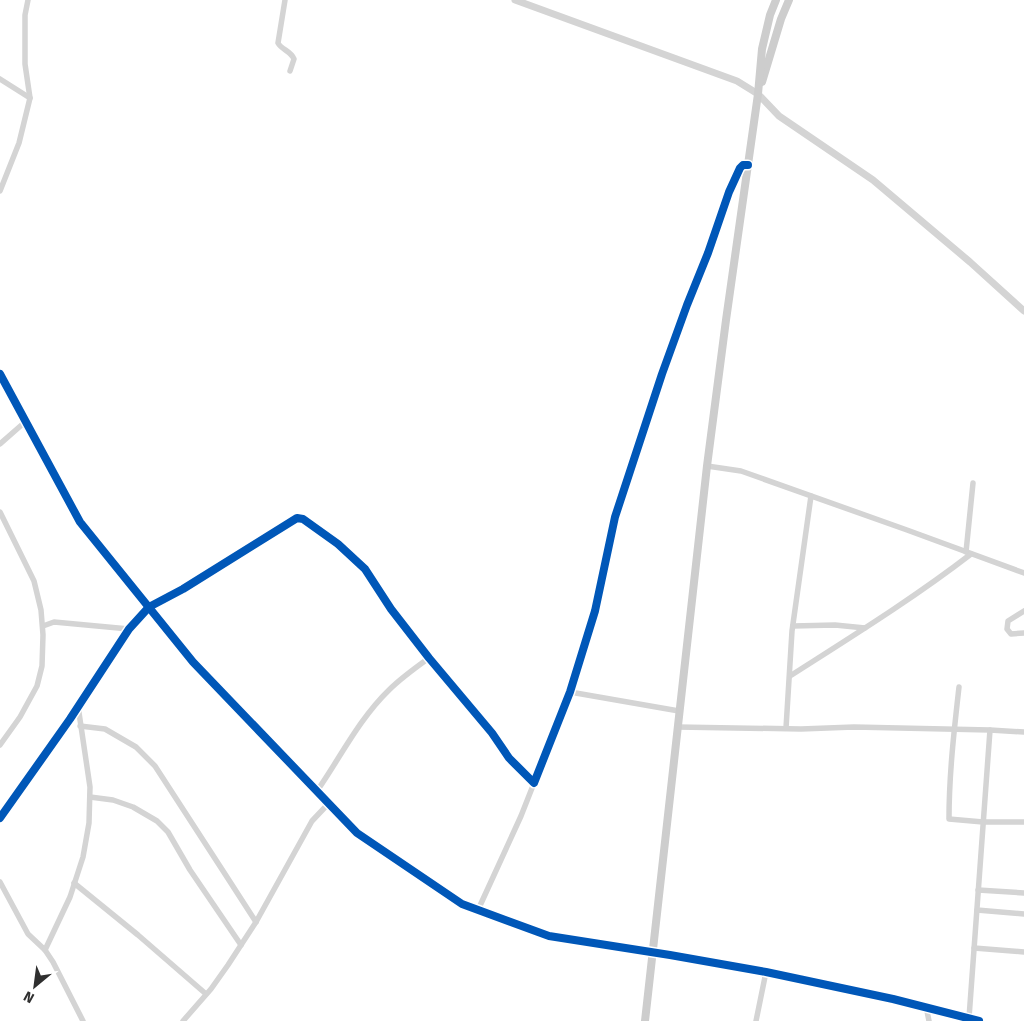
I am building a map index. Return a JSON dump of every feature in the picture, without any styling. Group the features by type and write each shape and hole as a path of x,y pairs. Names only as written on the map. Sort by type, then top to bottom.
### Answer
{"main road":[{"path":"645,1021 707,466 758,94 762,49 770,15 776,0"},
{"path":"758,94 789,0"}],"street":[{"path":"0,192 19,143 30,98 25,64 25,15 28,0"},
{"path":"285,0 278,43 294,59 290,71"},
{"path":"515,0 737,81 758,94 779,116 874,180 1024,311"},
{"path":"0,79 30,98"},
{"path":"478,910 521,816 570,692 595,611 615,517 662,374 729,192 740,168 748,165"},
{"path":"0,374 80,522 192,662 357,833 462,904 549,936 766,972 926,1006 979,1021"},
{"path":"0,444 26,422"},
{"path":"707,466 741,471 1024,573"},
{"path":"790,676 930,585 969,553 973,483"},
{"path":"786,728 793,626 811,496"},
{"path":"0,512 34,581 43,626 42,666 37,686 20,717 0,745"},
{"path":"0,818 78,706 129,628 149,607 182,589 297,518 303,519 338,544 365,569 391,609 429,658 492,733 510,758 534,783"},
{"path":"1024,612 1008,621 1007,629 1011,634 1024,633"},
{"path":"43,626 54,622 129,628"},
{"path":"793,626 865,628"},
{"path":"317,791 359,727 388,690 429,658"},
{"path":"959,688 949,791 949,819 983,822 1024,822"},
{"path":"570,692 679,712"},
{"path":"45,950 70,897 83,857 89,823 90,787 78,706"},
{"path":"80,726 105,729 136,747 155,766 256,922"},
{"path":"677,727 854,727 1024,732"},
{"path":"969,1018 990,730"},
{"path":"90,797 113,800 157,821 168,832 190,870 241,945"},
{"path":"182,1021 228,965 256,922 312,821 329,803"},
{"path":"0,882 28,934 45,950 53,962 83,1021"},
{"path":"74,883 206,994"},
{"path":"978,890 1024,893"},
{"path":"977,910 1024,914"},
{"path":"974,948 1024,952"},
{"path":"756,1021 766,972"},
{"path":"926,1006 929,1021"}],"cycle path":[{"path":"0,818 70,719 129,629 149,607 183,589 297,518 303,519 338,544 365,569 391,609 429,658 492,733 509,758 534,783 570,692 595,611 615,517 662,374 729,192 740,168 743,165 748,165"},
{"path":"0,374 80,522 193,662 357,833 462,904 549,936 766,972 893,999 979,1021"}]}
